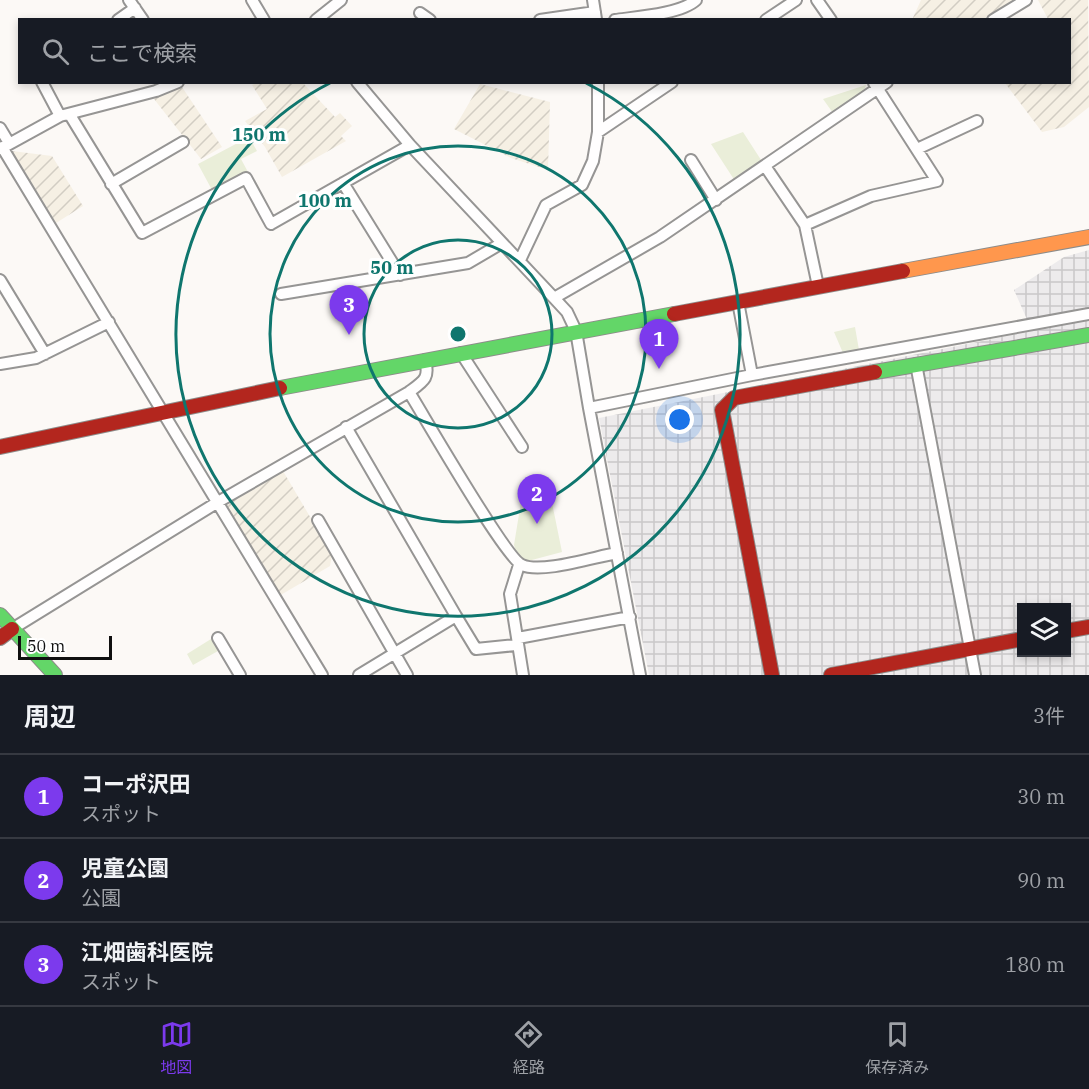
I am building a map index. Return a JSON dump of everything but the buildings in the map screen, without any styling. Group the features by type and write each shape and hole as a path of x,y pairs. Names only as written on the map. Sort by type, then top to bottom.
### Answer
{"street":[{"path":"252,0 263,18"},
{"path":"318,18 341,0"},
{"path":"568,18 595,16 593,0"},
{"path":"626,18 690,6 696,0"},
{"path":"769,18 796,0"},
{"path":"818,0 830,18"},
{"path":"996,18 1026,0"},
{"path":"120,18 132,4 142,18"},
{"path":"420,14 427,18"},
{"path":"43,84 142,233 246,178 271,224 410,145"},
{"path":"4,146 65,115 156,92 174,84"},
{"path":"359,84 410,145 567,312 576,332 640,675"},
{"path":"520,260 546,205 582,185 593,161 598,132 598,84"},
{"path":"598,132 669,84"},
{"path":"554,298 660,237 880,84 937,181 871,196 805,225"},
{"path":"917,149 977,121"},
{"path":"0,128 4,146 322,675"},
{"path":"111,184 183,142"},
{"path":"691,160 716,200"},
{"path":"765,166 805,225 818,286"},
{"path":"343,183 400,275"},
{"path":"0,447 164,411 461,353 1089,237"},
{"path":"281,294 468,263 502,243"},
{"path":"0,280 45,354"},
{"path":"738,302 752,375"},
{"path":"589,408 752,375 1089,314"},
{"path":"0,364 45,354 109,322"},
{"path":"772,675 722,410 734,398 1089,335"},
{"path":"461,353 522,447"},
{"path":"0,638 218,502 409,392 426,380 429,373 425,360"},
{"path":"916,364 975,675"},
{"path":"409,392 490,524 519,565 534,569 617,553"},
{"path":"346,427 476,649 630,617"},
{"path":"318,520 408,675"},
{"path":"519,565 510,594 523,675"},
{"path":"0,615 55,675"},
{"path":"359,675 456,616"},
{"path":"1071,630 1089,627"},
{"path":"218,638 240,675"},
{"path":"831,675 1017,640"}],"shaded area":[{"path":"921,0 1016,0 986,18 913,18"},
{"path":"1038,0 1088,0 1089,107 1064,127 1042,132 1006,84 1071,84 1071,18 1047,18"},
{"path":"304,84 335,117 340,113 352,126 341,136 346,141 282,177 265,147 245,121 267,109 252,85"},
{"path":"480,84 550,102 548,170 511,158 454,129"},
{"path":"182,87 222,147 201,159 154,99 155,95"},
{"path":"12,151 52,156 83,206 56,223"},
{"path":"1089,250 1089,675 649,675 599,418 1032,331 1014,290 1064,257"},
{"path":"283,471 332,554 330,566 279,596 225,506"}],"green space":[{"path":"866,85 864,92 833,113 823,99"},
{"path":"743,132 763,163 735,181 711,144"},
{"path":"249,137 257,151 241,159 248,172 212,190 198,164"},
{"path":"855,327 859,350 843,353 834,332"},
{"path":"550,493 562,552 528,561 518,558 514,545 521,502"},
{"path":"211,639 218,651 193,665 187,654"}],"traffic: fast":[{"path":"280,388 674,314"},
{"path":"875,372 1089,335"},
{"path":"0,615 55,675"}],"traffic: slow":[{"path":"903,271 1089,237"}],"traffic: jam":[{"path":"674,314 903,271"},
{"path":"772,675 722,410 734,398 875,372"},
{"path":"0,447 280,388"},
{"path":"1071,630 1089,627"},
{"path":"0,638 12,629"},
{"path":"831,675 1017,640"}],"place":[{"name":"江畑歯科医院","path":"349,335"},
{"name":"コーポ沢田","path":"659,369"},
{"name":"児童公園","path":"537,524"}]}
